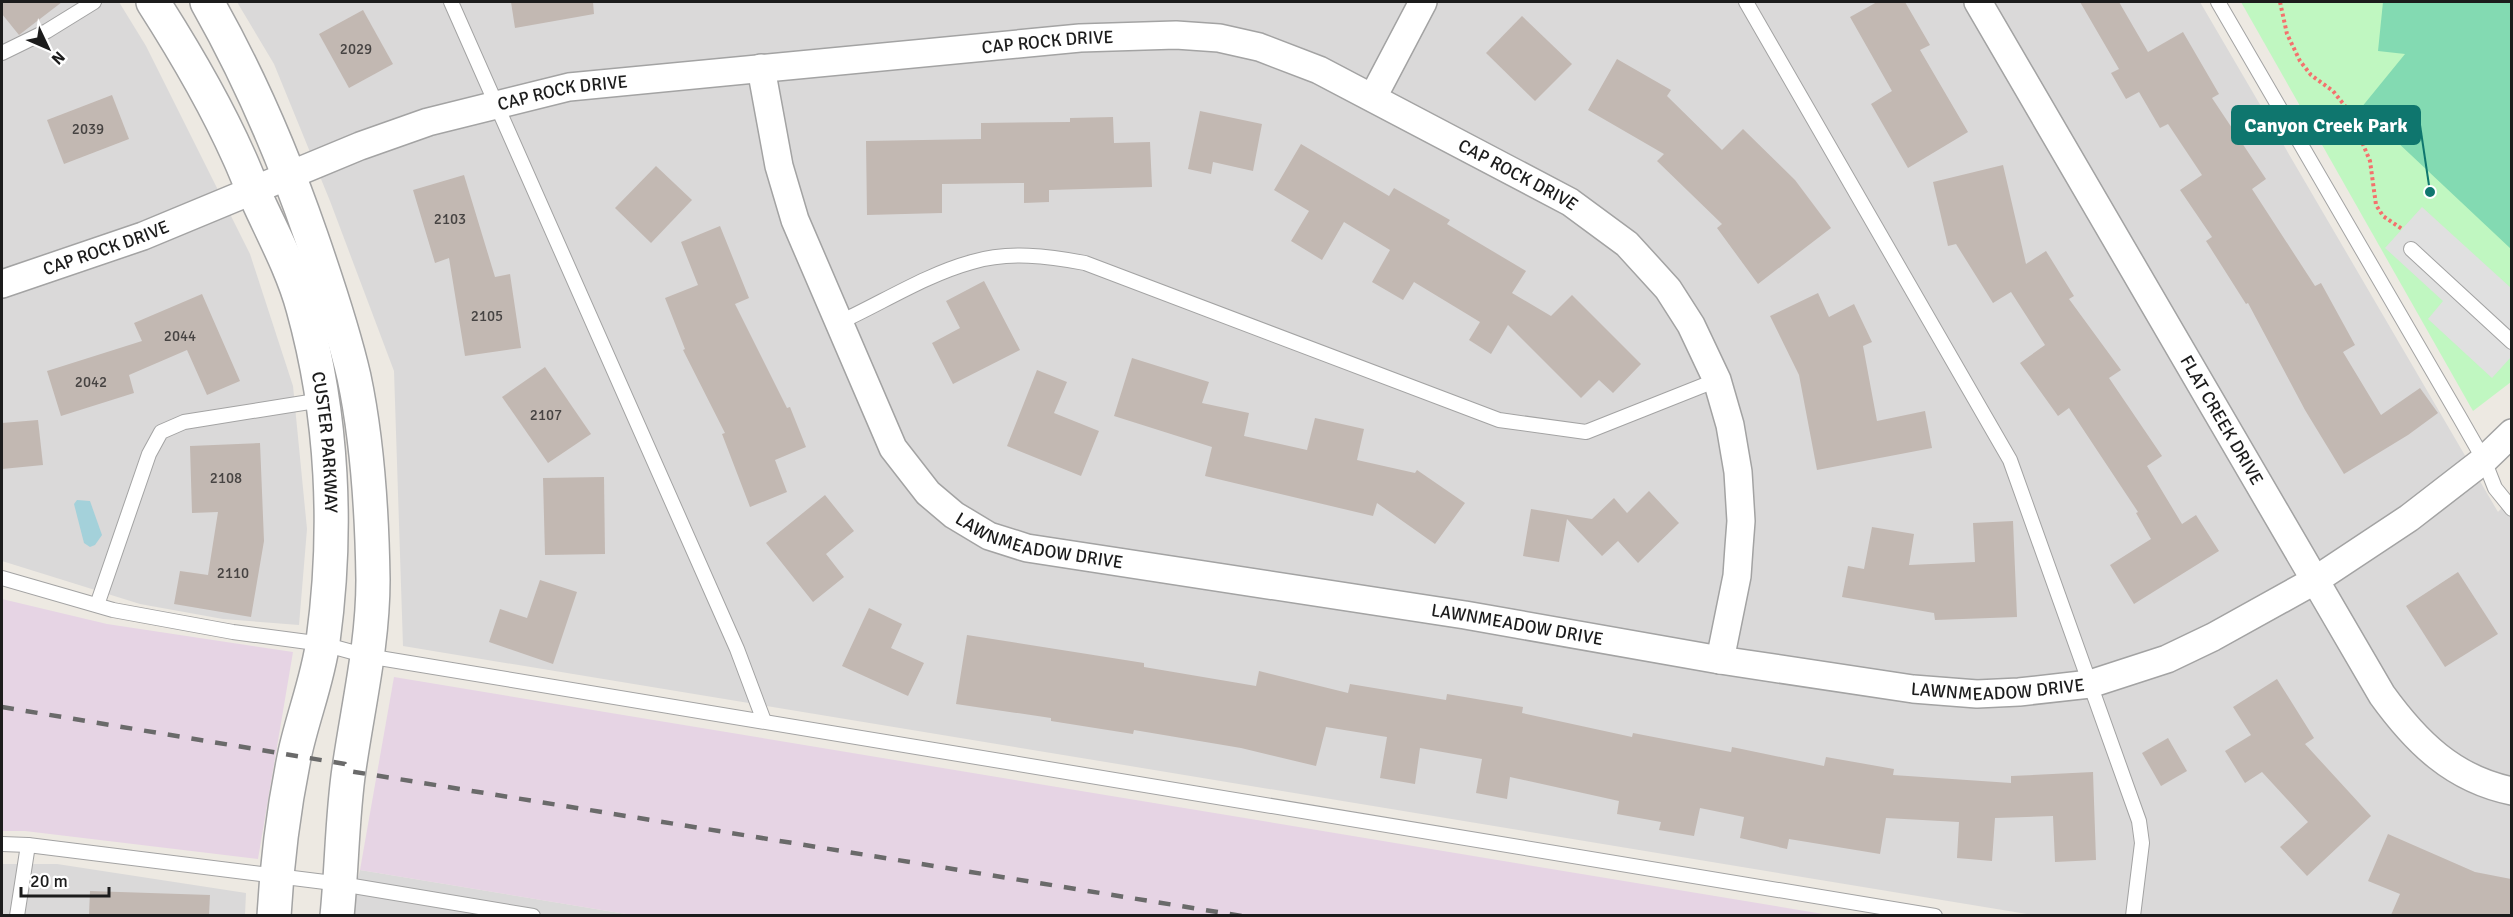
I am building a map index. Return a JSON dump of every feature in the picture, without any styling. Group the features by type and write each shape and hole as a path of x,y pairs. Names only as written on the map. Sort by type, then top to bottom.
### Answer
{"street":[{"name":"CUSTER PARKWAY","path":"153,2 179,42 221,120 303,306 322,400 331,479 333,548 323,644 295,754 276,877 274,915"},
{"name":"CUSTER PARKWAY","path":"207,2 247,77 290,176 333,303 353,376 365,445 371,512 373,583 368,656 349,771 337,915"},
{"path":"1373,98 1423,2"},
{"name":"FLAT CREEK DRIVE","path":"1978,2 2382,695 2410,731 2434,755 2455,771 2485,784 2511,791"},
{"name":"CAP ROCK DRIVE","path":"2,284 143,236 360,146 428,122 569,87 1080,38 1176,35 1219,38 1259,47 1319,70 1570,202 1627,244 1668,289 1690,325 1717,380 1730,425 1736,461 1741,521 1737,576 1720,660"},
{"name":"LAWNMEADOW DRIVE","path":"761,68 779,166 795,220 893,447 903,464 928,493 954,515 970,526 1008,543 1465,615 1720,660 1946,693 2008,693 2090,684 2167,659 2213,637 2314,580 2409,518 2484,460 2511,433"}],"lane":[{"path":"2,54 47,31 94,2"},
{"path":"451,2 737,650 764,721"},
{"path":"1746,2 2010,460 2139,821 2142,843 2133,915"},
{"path":"2218,2 2484,460 2495,488 2511,509"},
{"path":"2411,249 2511,342"},
{"path":"838,323 973,261 1020,255 1038,256 1085,263 1499,420 1586,432 1717,380"},
{"path":"97,605 149,454 161,432 184,422 322,400"},
{"path":"2,578 97,605 233,632 323,644 368,656 1935,915"},
{"path":"2,844 28,845 341,884 533,915"},
{"path":"17,915 28,845"}],"path":[{"path":"2280,2 2287,34 2300,61 2311,75 2333,91 2349,111 2370,161 2376,205 2383,216 2401,227"}],"shaded area":[{"path":"2,2 119,2 146,46 250,254 293,386 307,529 299,625 223,619 140,604 2,561"},
{"path":"237,2 2200,2 2498,512 2511,498 2511,915 2033,915 403,646 394,371 330,201 274,64"},
{"path":"2422,207 2511,288 2511,357 2492,378 2428,319 2443,301 2385,248"},
{"path":"2,599 107,624 293,652 258,859 25,831 2,831"},
{"path":"394,677 1829,915 632,915 360,870"},
{"path":"2,864 57,864 246,893 245,915 2,915"},
{"path":"360,870 632,915 349,916"}],"green space":[{"path":"2241,2 2511,2 2511,382 2473,411"},
{"path":"2383,2 2511,2 2511,249 2361,108 2405,54 2378,51"}],"water":[{"path":"77,500 90,501 102,535 95,545 90,547 84,543 74,504"}],"building":[{"path":"2,2 62,2 19,35 2,14"},
{"path":"511,2 593,2 594,14 515,28"},
{"path":"1877,2 1905,2 1930,45 1920,50 1968,132 1908,168 1871,104 1892,91 1850,17"},
{"path":"2080,2 2119,2 2148,52 2183,32 2219,94 2212,98 2266,179 2252,189 2315,286 2321,283 2355,345 2343,352 2381,415 2420,388 2438,413 2408,435 2344,474 2305,410 2248,303 2246,304 2206,241 2212,237 2180,190 2202,175 2168,124 2160,128 2139,92 2126,99 2111,73 2119,69"},
{"path":"363,10 393,64 349,88 319,34"},
{"path":"1522,16 1572,64 1535,101 1486,53"},
{"path":"1617,59 1671,90 1667,96 1722,150 1743,129 1795,180 1831,228 1758,284 1717,228 1722,224 1657,161 1664,154 1588,110"},
{"path":"112,95 129,139 64,164 47,120"},
{"path":"1200,111 1262,124 1253,171 1213,162 1211,174 1188,169"},
{"path":"1113,117 1114,143 1150,142 1152,187 1049,190 1049,202 1024,203 1024,183 942,184 942,213 867,215 866,141 981,139 981,123 1070,122 1070,118"},
{"path":"1301,144 1389,196 1394,188 1450,220 1447,224 1526,271 1512,293 1551,316 1572,295 1641,364 1613,393 1599,380 1581,398 1508,325 1491,354 1469,340 1480,322 1414,282 1403,300 1372,282 1390,250 1344,222 1322,260 1291,241 1309,211 1274,190"},
{"path":"2003,165 2026,264 2046,251 2074,296 2069,299 2121,370 2109,378 2162,456 2147,466 2182,524 2196,515 2219,551 2134,604 2110,565 2151,539 2136,513 2138,512 2069,408 2058,416 2020,363 2045,345 2011,292 1993,303 1956,244 1948,246 1933,182"},
{"path":"656,166 692,200 651,243 615,208"},
{"path":"464,175 495,277 510,274 521,348 465,356 449,258 435,263 413,190"},
{"path":"720,226 749,298 735,304 787,408 790,407 806,447 775,460 787,492 750,507 722,434 725,433 683,350 685,349 665,298 698,285 681,242"},
{"path":"984,281 1020,350 953,384 932,343 960,328 946,301"},
{"path":"1818,293 1829,317 1854,304 1872,342 1863,346 1877,421 1925,411 1932,448 1817,470 1799,375 1770,316"},
{"path":"202,294 240,381 207,395 187,350 129,375 134,393 61,416 47,371 142,341 134,323"},
{"path":"1132,358 1209,382 1202,403 1249,413 1244,436 1307,450 1315,418 1364,429 1357,460 1415,473 1417,470 1465,503 1435,544 1377,503 1373,516 1205,476 1212,447 1114,416"},
{"path":"545,367 591,434 548,463 502,397"},
{"path":"1037,370 1067,382 1054,413 1099,431 1081,476 1007,446"},
{"path":"38,420 43,465 2,469 2,423"},
{"path":"260,443 264,541 251,617 174,604 180,571 208,575 218,512 192,513 190,446"},
{"path":"604,477 605,554 545,555 543,478"},
{"path":"1649,491 1679,523 1638,563 1618,541 1602,556 1567,519 1559,562 1523,556 1531,509 1592,519 1614,498 1627,513"},
{"path":"825,495 854,531 826,554 844,577 813,602 766,543"},
{"path":"2013,521 2017,617 1935,620 1934,613 1842,597 1848,566 1864,569 1872,527 1914,534 1909,565 1975,562 1973,523"},
{"path":"2458,572 2498,634 2445,667 2406,606"},
{"path":"540,580 577,592 553,664 489,642 500,609 527,618"},
{"path":"869,608 902,624 891,648 924,663 908,696 842,666"},
{"path":"967,635 1144,663 1144,667 1256,686 1259,671 1348,693 1350,684 1446,700 1447,694 1523,707 1522,713 1632,737 1633,733 1731,752 1732,747 1824,766 1826,757 1894,769 1893,775 2011,783 2011,776 2093,772 2096,860 2055,862 2053,816 1995,818 1992,861 1957,858 1959,822 1886,818 1880,854 1789,839 1787,849 1740,838 1744,817 1700,808 1694,836 1659,830 1661,822 1617,814 1619,801 1510,777 1507,799 1476,793 1482,759 1420,748 1415,784 1380,778 1387,737 1326,727 1316,766 1241,748 1134,730 1133,734 1051,721 1051,718 956,704"},
{"path":"2277,679 2314,738 2305,744 2371,816 2307,876 2280,847 2308,822 2262,772 2245,783 2225,751 2251,735 2233,707"},
{"path":"2168,738 2187,771 2161,786 2142,753"},
{"path":"2388,834 2475,872 2511,879 2511,915 2391,915 2400,894 2368,881"},
{"path":"90,891 210,895 209,915 89,915"}],"railway":[{"path":"2,707 345,764 349,771 1242,916"}],"place":[{"name":"Canyon Creek Park","path":"2430,192"}]}
